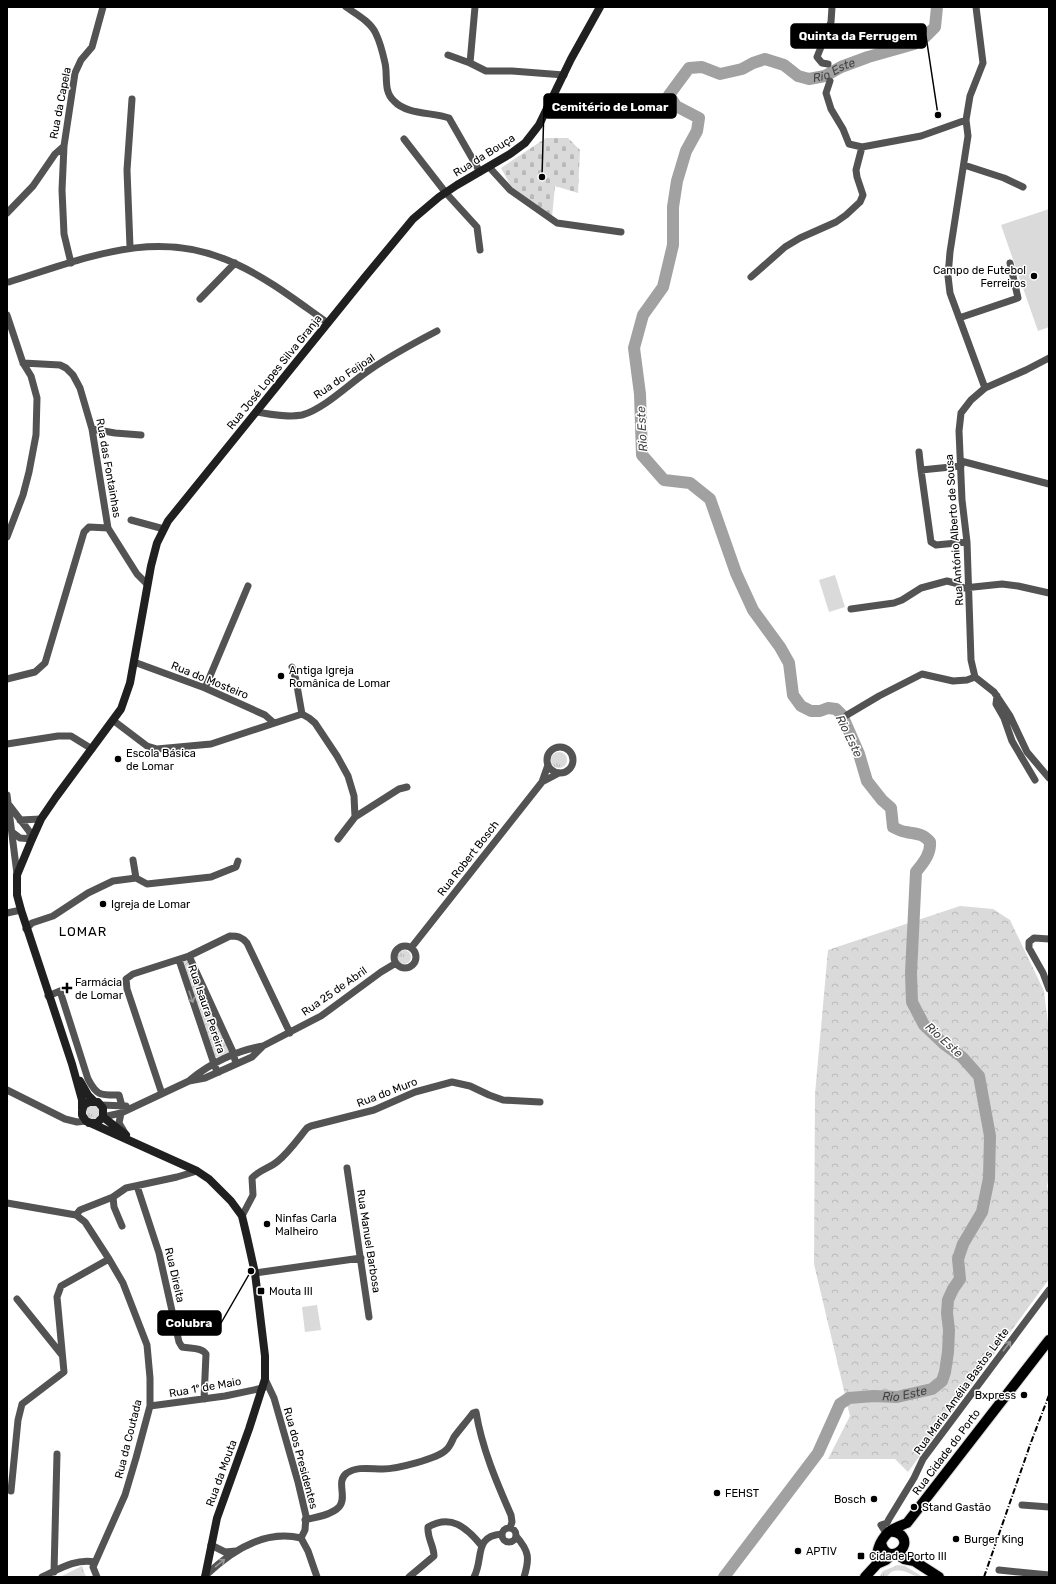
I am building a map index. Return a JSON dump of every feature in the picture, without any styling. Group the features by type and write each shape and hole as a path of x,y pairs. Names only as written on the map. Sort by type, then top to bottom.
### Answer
{"main road":[{"name":"Rua da Bouça","path":"446,193 510,154 525,143 538,125 600,7"},
{"name":"Rua José Lopes Silva Granja","path":"72,1064 26,929 17,895 18,875 41,819 114,721 121,709 130,683 147,584 157,543 172,516 408,224 446,193"},
{"path":"72,1064 82,1086 104,1110 103,1117 97,1123 88,1122"},
{"path":"72,1064 82,1100 83,1118 88,1122 197,1171 218,1187 242,1216"},
{"path":"82,1110 89,1102 97,1103"},
{"path":"103,1117 146,1148"},
{"name":"Rua da Mouta","path":"205,1576 217,1518 266,1388 265,1356 255,1273 242,1216"},
{"name":"Rua Cidade do Porto","path":"884,1533 907,1523 1049,1340"},
{"name":"Rua Cidade do Porto","path":"865,1577 877,1564 901,1551 907,1534 907,1523"},
{"path":"884,1533 896,1532 909,1548 914,1561"},
{"path":"884,1533 884,1550 904,1559 914,1561 939,1577"},
{"path":"877,1564 877,1553 884,1533"}],"street":[{"name":"Rua da Capela","path":"7,213 33,186 55,154 64,146 75,73 81,60 92,47 103,7"},
{"path":"346,7 366,21 376,33 386,64 387,91 394,102 408,109 442,115 449,118 480,172"},
{"path":"470,63 475,7"},
{"path":"828,64 822,63 817,57 831,22 832,7"},
{"path":"976,7 983,64 970,96 966,120 968,136 950,252 948,276 950,293 984,389 1049,358"},
{"path":"448,55 486,71 512,71 564,75"},
{"path":"830,81 826,93 831,109 843,129 849,144 862,147 921,136 966,120"},
{"path":"130,248 127,170 132,99"},
{"path":"404,138 446,193 477,227 480,250"},
{"path":"64,146 62,190 64,226 71,263"},
{"path":"751,277 785,247 800,238 836,222 860,202 863,195 856,170 862,147"},
{"path":"964,165 1004,178 1023,187"},
{"path":"489,167 510,190 558,223 621,232"},
{"path":"9,282 101,254 130,248 179,246 210,254 235,263 266,281 328,323"},
{"path":"200,299 235,263"},
{"path":"959,318 1018,298 1010,263"},
{"path":"7,316 23,363 31,376 37,398 36,435 23,495 7,537"},
{"name":"Rua do Feijoal","path":"256,412 279,416 301,415 310,412 332,398 368,371 437,331"},
{"name":"Rua das Fontainhas","path":"23,363 60,365 66,368 80,388 92,429 108,528 137,574 147,584"},
{"name":"Rua António Alberto de Sousa","path":"975,676 971,660 967,542 962,500 959,431 961,412 971,400 984,389"},
{"path":"92,429 141,435"},
{"path":"919,452 931,542 936,545 967,542"},
{"path":"921,470 961,464 1049,484"},
{"path":"130,520 164,529"},
{"path":"7,679 35,672 45,663 84,532 89,527 108,528"},
{"path":"851,609 894,603 902,600 921,588 947,581 955,583 961,587 968,588 1002,584 1049,593"},
{"path":"205,688 248,586"},
{"name":"Rua do Mosteiro","path":"134,662 205,688 265,715 274,723"},
{"path":"292,667 296,680 302,714"},
{"path":"847,714 922,674 953,681 967,680 975,676 997,696 1010,716 1027,752 1049,778"},
{"path":"997,696 996,704 1004,718 1012,740 1035,780"},
{"path":"114,721 147,746 157,749 211,744 302,714 315,723 338,756 348,776 354,796 355,817"},
{"path":"7,744 58,736 70,736 92,749"},
{"name":"Rua Robert Bosch","path":"411,948 542,782 548,765 547,756 552,749 559,746 567,748 572,755 572,763 568,770 542,782"},
{"path":"548,765 551,770 560,773"},
{"path":"338,839 355,817 399,789 407,786"},
{"path":"7,795 18,875"},
{"path":"9,804 29,831 32,839 20,838 12,832"},
{"path":"20,820 41,819"},
{"path":"133,860 136,878"},
{"path":"26,929 32,923 53,916 80,898 113,881 136,878 147,884 211,877 236,867 238,861"},
{"path":"7,913 21,910"},
{"path":"189,956 230,936 243,938 247,943 290,1033"},
{"path":"1049,939 1034,938 1029,942 1029,948 1043,973 1049,989"},
{"path":"404,946 411,948 416,955 413,964 405,968 396,963 394,954 398,948 404,946"},
{"name":"Rua Isaura Pereira","path":"214,1064 179,960 189,956 234,1055"},
{"path":"162,1094 127,989 126,979 132,974 179,960"},
{"name":"Rua 25 de Abril","path":"103,1117 162,1094 189,1081 201,1071 214,1064 250,1048 263,1046 290,1033 320,1016 396,963"},
{"path":"48,996 60,991 88,1079 95,1091 103,1095 119,1095 122,1110 119,1123 128,1136"},
{"name":"Rua 25 de Abril","path":"189,1081 206,1078 252,1057 263,1046"},
{"path":"234,1055 236,1064"},
{"path":"214,1064 219,1072"},
{"name":"Rua do Muro","path":"242,1216 253,1194 252,1178 256,1173 272,1166 280,1159 307,1128 374,1110 415,1092 452,1082 470,1086 503,1100 540,1102"},
{"path":"7,1090 65,1119 77,1122 88,1122"},
{"path":"97,1103 122,1110"},
{"path":"55,1113 74,1116 82,1110"},
{"name":"Rua Manuel Barbosa","path":"347,1168 369,1317"},
{"path":"7,1203 76,1215 80,1210 113,1197 126,1188 197,1171"},
{"name":"Rua Direita","path":"136,1186 159,1253 179,1342 182,1347 198,1349 204,1351 206,1354 204,1399"},
{"path":"113,1197 114,1207 122,1226"},
{"name":"Rua da Coutada","path":"76,1215 85,1222 123,1283 147,1345 150,1378 150,1406 125,1495 95,1562"},
{"path":"255,1273 361,1258"},
{"path":"11,1491 18,1420 22,1404 64,1372 57,1297 61,1286 109,1259"},
{"name":"Rua Maria Amélia Bastos Leite","path":"884,1533 889,1519 914,1478 923,1459 937,1438 1049,1290"},
{"path":"17,1299 62,1356"},
{"name":"Rua 1º de Maio","path":"150,1406 204,1399 266,1388"},
{"name":"Rua dos Presidentes","path":"266,1388 274,1398 298,1482 305,1520 305,1530 301,1538"},
{"path":"305,1520 332,1512 338,1508 341,1504 342,1497 341,1481 347,1473 364,1468 394,1468 411,1465 442,1453 447,1450 461,1427 473,1413 476,1412 480,1433 489,1462 511,1515 512,1522 510,1528 505,1530 502,1534 487,1538 481,1545 477,1572 474,1577"},
{"path":"54,1572 57,1454"},
{"path":"1022,1505 1049,1506"},
{"path":"409,1577 434,1556 434,1550 427,1533 428,1528 434,1524 445,1521 465,1528 481,1545"},
{"path":"510,1528 515,1531 516,1536 527,1549 528,1559 524,1577"},
{"path":"502,1534 504,1539 508,1542 513,1541 516,1536"},
{"path":"205,1576 220,1561 252,1542 278,1535 291,1535 301,1538 308,1551 317,1577"},
{"path":"211,1546 225,1552 236,1551"},
{"path":"42,1577 73,1563 86,1560 95,1562 93,1567 97,1577"},
{"path":"999,1570 1049,1575"}],"green space":[{"path":"546,138 568,138 580,150 578,193 555,186 552,217 513,190 501,168"},
{"name":"Campo de Futebol Ferreiros","path":"1049,209 1049,327 1038,331 1001,225"},
{"path":"835,575 845,607 829,612 819,580"},
{"path":"559,752 566,757 567,760 562,767 559,768 552,763 551,760 556,753"},
{"path":"960,906 993,909 1010,920 1044,991 1049,1032 1049,1177 1047,1186 1049,1196 1049,1279 908,1472 895,1459 828,1459 850,1416 814,1264 815,1094 828,950"},
{"path":"401,950 407,950 411,954 411,960 407,964 401,964 397,960 397,954"},
{"path":"188,959 229,1052 215,1058 182,961"},
{"path":"93,1105 98,1107 100,1112 98,1117 93,1119 88,1117 86,1112 88,1107"},
{"path":"317,1305 321,1330 305,1332 302,1307"},
{"path":"898,1565 905,1566 923,1577 914,1576 904,1571 891,1572 887,1577 880,1576 883,1571"},
{"path":"82,1566 86,1577 60,1577"}],"waterway":[{"name":"Rio Este","path":"724,1577 818,1453 840,1404 849,1398 874,1396 897,1397 932,1389 942,1381 948,1352 948,1300 960,1279 958,1259 963,1244 982,1212 989,1178 990,1136 979,1076 962,1057 944,1044 924,1025 912,1002 911,973 916,872 928,854 930,842 922,835 903,832 893,827 891,808 882,800 867,781 859,754 842,715 836,709 828,708 820,711 811,711 801,706 793,695 789,663 780,647 753,610 736,573 710,499 690,483 664,480 642,455 640,394 634,348 643,315 663,287 673,245 673,207 677,181 686,151 697,131 699,118 676,106 669,95 689,68 702,67 720,74 742,69 765,59 784,65 798,76 809,79 825,76 841,67 868,57 914,44 925,37 935,27 937,7"}],"railway":[{"path":"984,1577 1049,1395"}],"place":[{"name":"Quinta da Ferrugem","path":"938,115"},
{"name":"Cemitério de Lomar","path":"542,177"},
{"name":"Campo de Futebol Ferreiros","path":"1034,276"},
{"name":"Antiga Igreja Românica de Lomar","path":"281,676"},
{"name":"Escola Básica de Lomar","path":"118,759"},
{"name":"Igreja de Lomar","path":"103,904"},
{"name":"Farmácia de Lomar","path":"67,988"},
{"name":"Ninfas Carla Malheiro","path":"267,1224"},
{"name":"Colubra","path":"251,1271"},
{"name":"Mouta III","path":"261,1291"},
{"name":"Bxpress","path":"1024,1395"},
{"name":"FEHST","path":"717,1493"},
{"name":"Bosch","path":"874,1499"},
{"name":"Stand Gastāo","path":"914,1507"},
{"name":"Burger King","path":"956,1539"},
{"name":"APTIV","path":"798,1551"},
{"name":"Cidade Porto III","path":"861,1556"}],"district":[{"name":"LOMAR","path":"83,931"}]}
